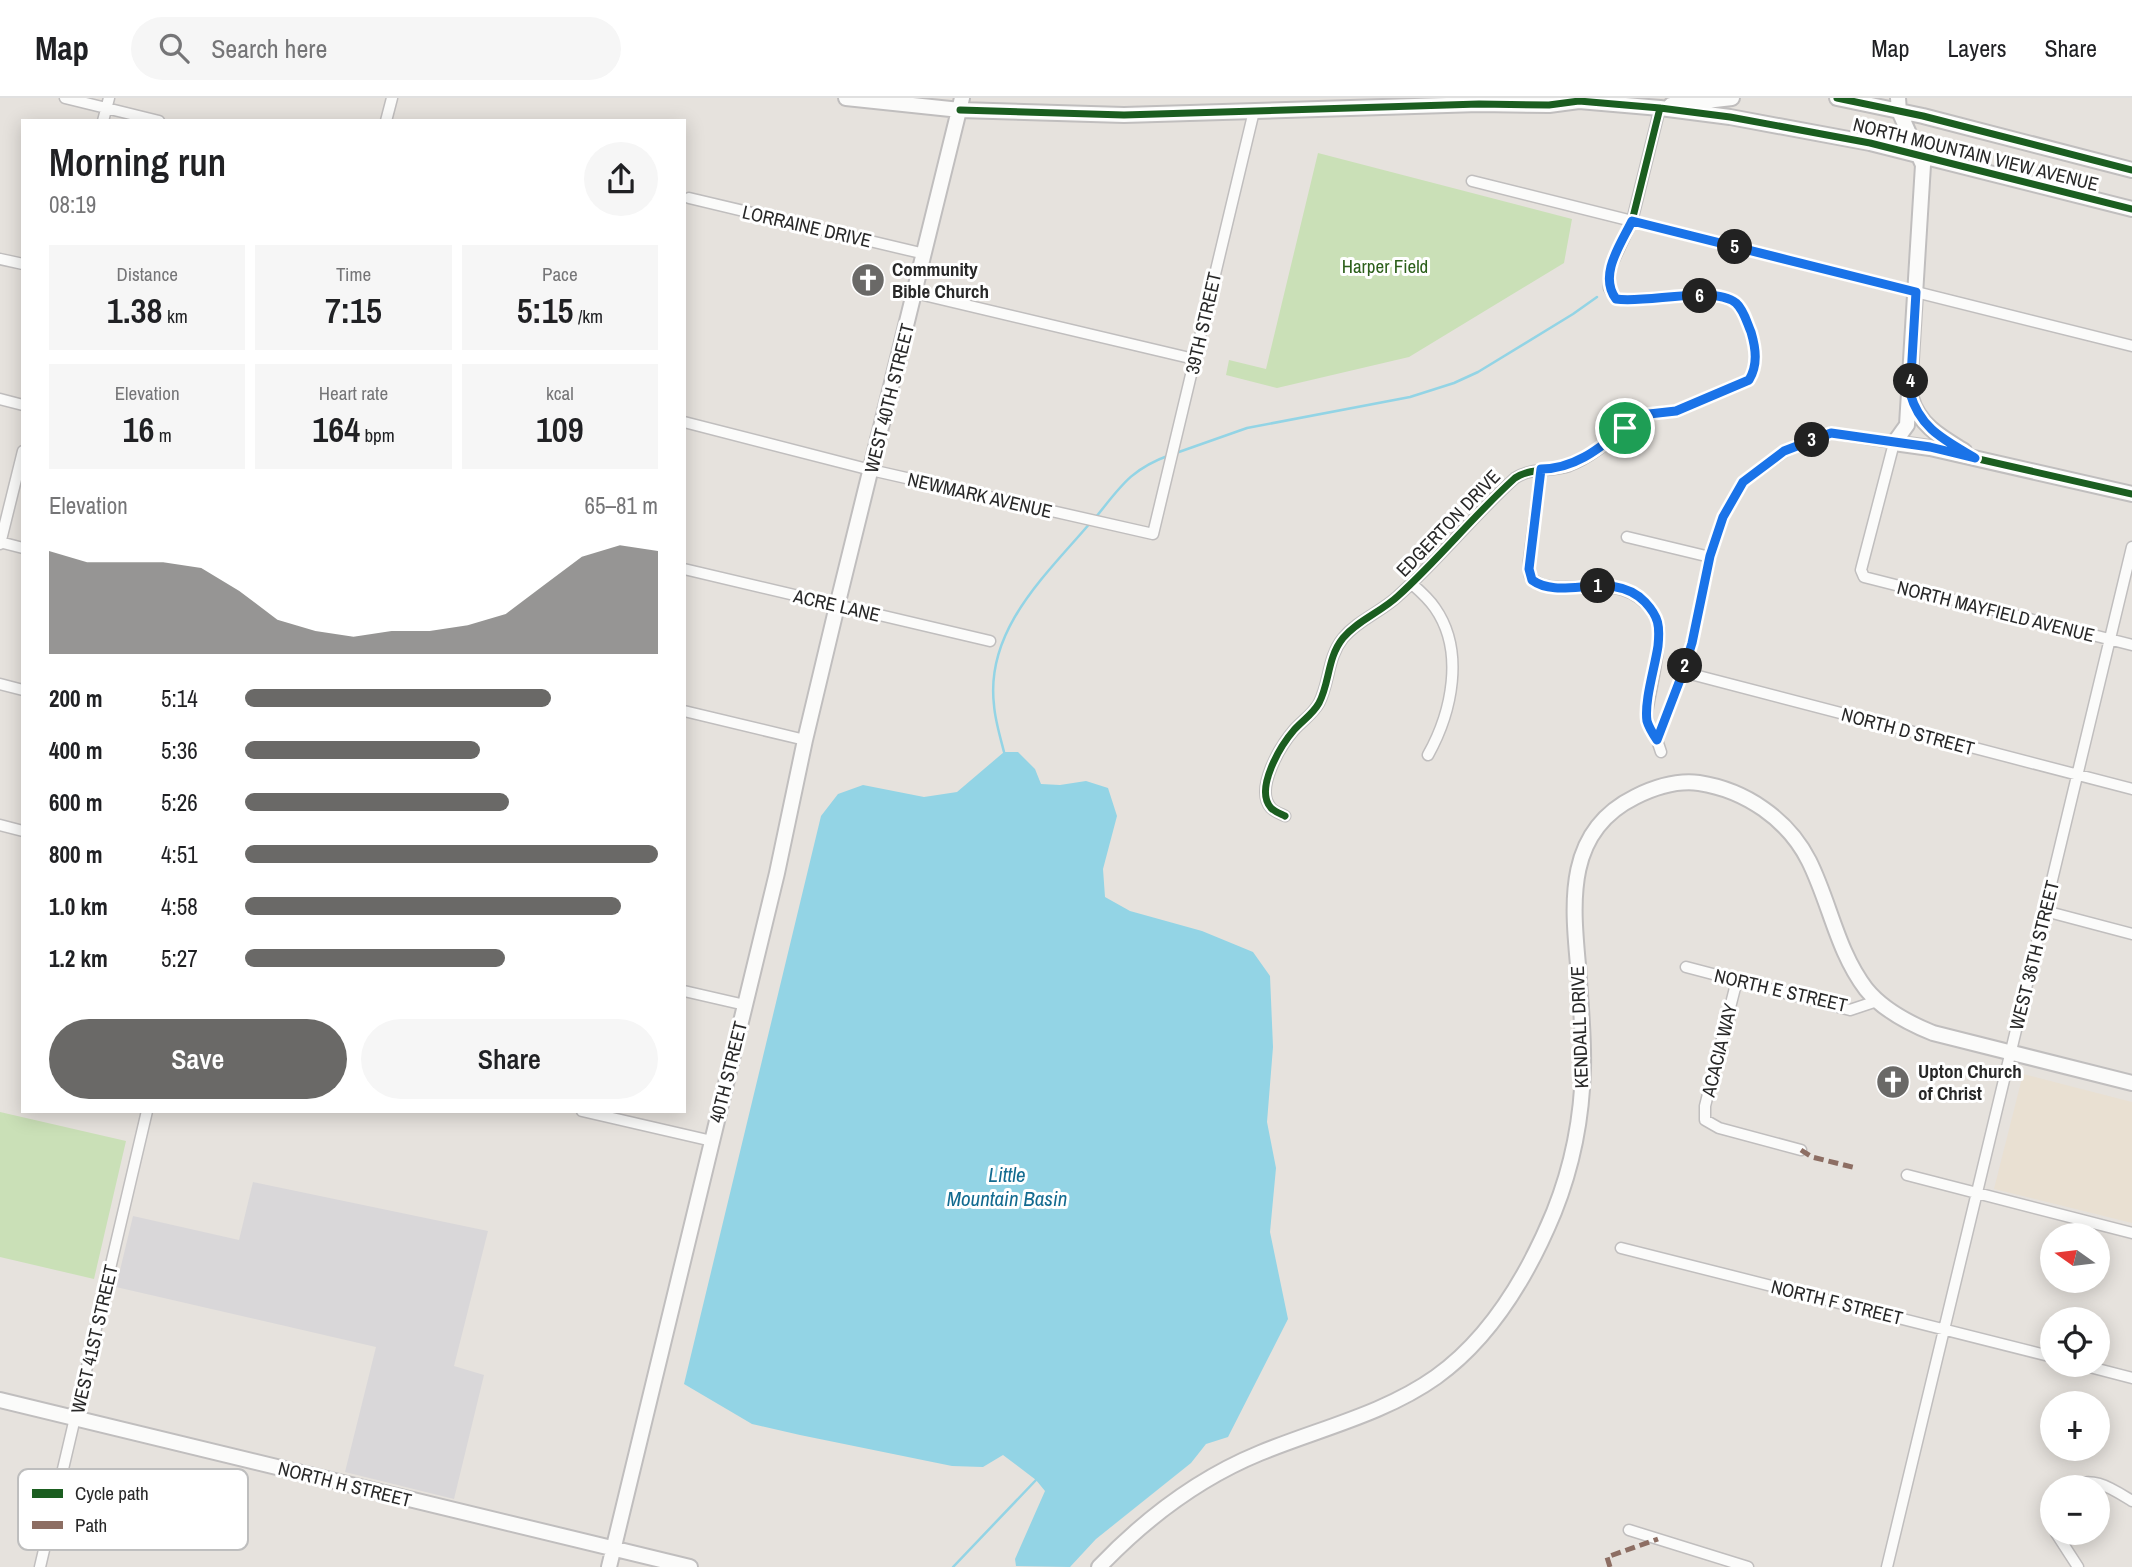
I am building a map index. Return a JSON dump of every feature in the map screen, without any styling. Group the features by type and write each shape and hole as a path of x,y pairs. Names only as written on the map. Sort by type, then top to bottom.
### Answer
{"main road":[{"path":"846,98 903,105 961,104 1124,115 1558,101 1660,107 1733,98"},
{"path":"903,105 929,98"},
{"name":"NORTH MOUNTAIN VIEW AVENUE","path":"1837,98 1899,104 2132,170"},
{"name":"WEST 40TH STREET","path":"845,576 961,104"},
{"path":"1894,443 1908,425 1923,169 1899,104"},
{"name":"NORTH MOUNTAIN VIEW AVENUE","path":"1660,107 1870,143 2132,209"},
{"path":"1910,393 1914,409 1928,427 1975,458"},
{"path":"1894,443 1930,447 2132,494"},
{"name":"40TH STREET","path":"609,1567 777,873 805,740 845,576"},
{"name":"KENDALL DRIVE","path":"1099,1567 1128,1538 1171,1504 1229,1468 1257,1454 1386,1405 1435,1378 1477,1341 1513,1293 1556,1206 1575,1138 1581,1101 1583,1045 1574,908 1575,882 1580,862 1590,837 1610,813 1646,792 1677,783 1714,786 1758,804 1779,822 1801,847 1809,862 1841,943 1867,990 1877,1001 1912,1025 1933,1033 2132,1083"},
{"name":"NORTH H STREET","path":"0,1399 690,1567"}],"street":[{"path":"65,98 108,103 153,119"},
{"path":"386,119 391,98"},
{"path":"1730,117 1733,98"},
{"name":"EDGERTON DRIVE","path":"1285,816 1271,808 1267,794 1269,775 1278,751 1319,704 1332,658 1341,640 1412,584 1515,478 1524,472 1569,466 1639,417 1676,411 1749,380 1754,372 1756,361 1751,334 1742,311 1735,303 1713,296 1675,296 1634,301 1616,299 1609,288 1611,266 1632,221 1660,107"},
{"name":"39TH STREET","path":"1153,534 1254,111"},
{"path":"1472,181 2132,346"},
{"name":"LORRAINE DRIVE","path":"689,198 925,254"},
{"path":"0,259 21,264"},
{"path":"915,293 1194,359"},
{"path":"0,399 21,404"},
{"name":"NEWMARK AVENUE","path":"686,422 871,470 1153,534"},
{"path":"1657,740 1692,643 1710,556 1723,517 1743,482 1784,451 1831,433 1894,443"},
{"name":"NORTH MAYFIELD AVENUE","path":"1894,443 1861,574 1867,578 2132,645"},
{"path":"21,459 0,543 21,548"},
{"path":"1541,469 1529,561 1530,576 1536,583 1554,587 1616,587 1640,597 1655,614 1659,632 1658,648 1647,713 1648,724 1661,752"},
{"path":"1627,537 1710,556"},
{"name":"WEST 36TH STREET","path":"1887,1567 2132,547"},
{"name":"ACRE LANE","path":"686,569 990,641"},
{"path":"1412,584 1435,607 1449,638 1451,658 1451,692 1438,737 1428,755"},
{"name":"NORTH D STREET","path":"1683,672 2132,789"},
{"path":"0,684 21,689"},
{"path":"686,711 805,740"},
{"path":"0,825 21,830"},
{"path":"2045,911 2132,934"},
{"name":"NORTH E STREET","path":"1686,967 1850,1010 1877,1001"},
{"name":"ACACIA WAY","path":"1737,980 1705,1106 1705,1119 1719,1128 1801,1150"},
{"path":"686,991 745,1005"},
{"name":"WEST 41ST STREET","path":"63,1469 147,1113"},
{"path":"591,1113 712,1141"},
{"path":"1907,1175 2132,1233"},
{"name":"NORTH F STREET","path":"1621,1248 2040,1354"},
{"path":"2110,1372 2132,1378"},
{"path":"2110,1489 2132,1501"},
{"path":"1629,1530 1748,1567"},
{"path":"2064,1545 2078,1567"}],"shaded area":[{"path":"2023,1074 2132,1102 2132,1223 1994,1189"},
{"path":"253,1182 488,1231 454,1366 484,1375 454,1499 345,1472 376,1347 116,1287 133,1216 239,1240"}],"green space":[{"name":"Harper Field","path":"1318,153 1572,219 1564,263 1409,357 1277,388 1226,375 1229,360 1266,369"},
{"path":"0,1112 126,1141 94,1279 0,1257"}],"water":[{"name":"Little Mountain Basin","path":"1004,752 1018,752 1035,769 1041,784 1060,785 1086,781 1108,788 1117,816 1103,869 1105,897 1130,911 1202,931 1253,952 1270,976 1273,1047 1267,1122 1276,1168 1270,1232 1288,1319 1228,1437 1206,1444 1191,1463 1096,1539 1070,1567 1016,1566 1015,1559 1045,1491 1036,1480 1003,1455 983,1467 952,1466 800,1435 752,1424 684,1384 821,816 838,794 863,785 924,797 957,792"}],"waterway":[{"path":"1176,453 1247,428 1410,397 1454,383 1478,372 1597,297"},
{"path":"1096,517 1120,487 1136,473 1170,455"},
{"path":"1004,752 994,705 994,677 999,652 1009,627 1023,604 1091,522"},
{"path":"953,1567 1036,1480"}],"marked path":[{"path":"1801,1150 1812,1157 1856,1168"},
{"path":"1610,1567 1607,1557 1658,1539"}],"cycle path":[{"path":"1837,98 1923,116 2132,170"},
{"path":"960,110 1124,115 1479,104 1549,105 1579,101 1730,117 1870,143 2132,209"},
{"path":"1285,816 1271,808 1267,800 1267,779 1289,737 1319,703 1334,654 1349,632 1398,596 1515,478 1528,472 1555,469 1579,462 1639,417 1676,411 1749,380 1755,363 1754,345 1745,317 1736,303 1712,296 1616,299 1609,288 1611,266 1632,221 1660,108"},
{"path":"1894,443 1930,448 2132,494"}],"place":[{"name":"Community Bible Church","path":"868,280"},
{"name":"Upton Church of Christ","path":"1893,1082"}],"route":[{"path":"1632,221 1916,292 1910,393 1914,409 1933,432 1975,458 1930,447 1831,433 1784,451 1743,482 1723,517 1710,556 1692,643 1657,740 1648,724 1647,713 1658,648 1659,632 1655,614 1632,592 1616,587 1542,585 1532,580 1529,569 1541,469 1569,466 1625,428 1639,417 1676,411 1749,380 1756,361 1755,348 1742,311 1726,298 1675,296 1634,301 1616,299 1609,288 1611,266 1632,221"}]}
